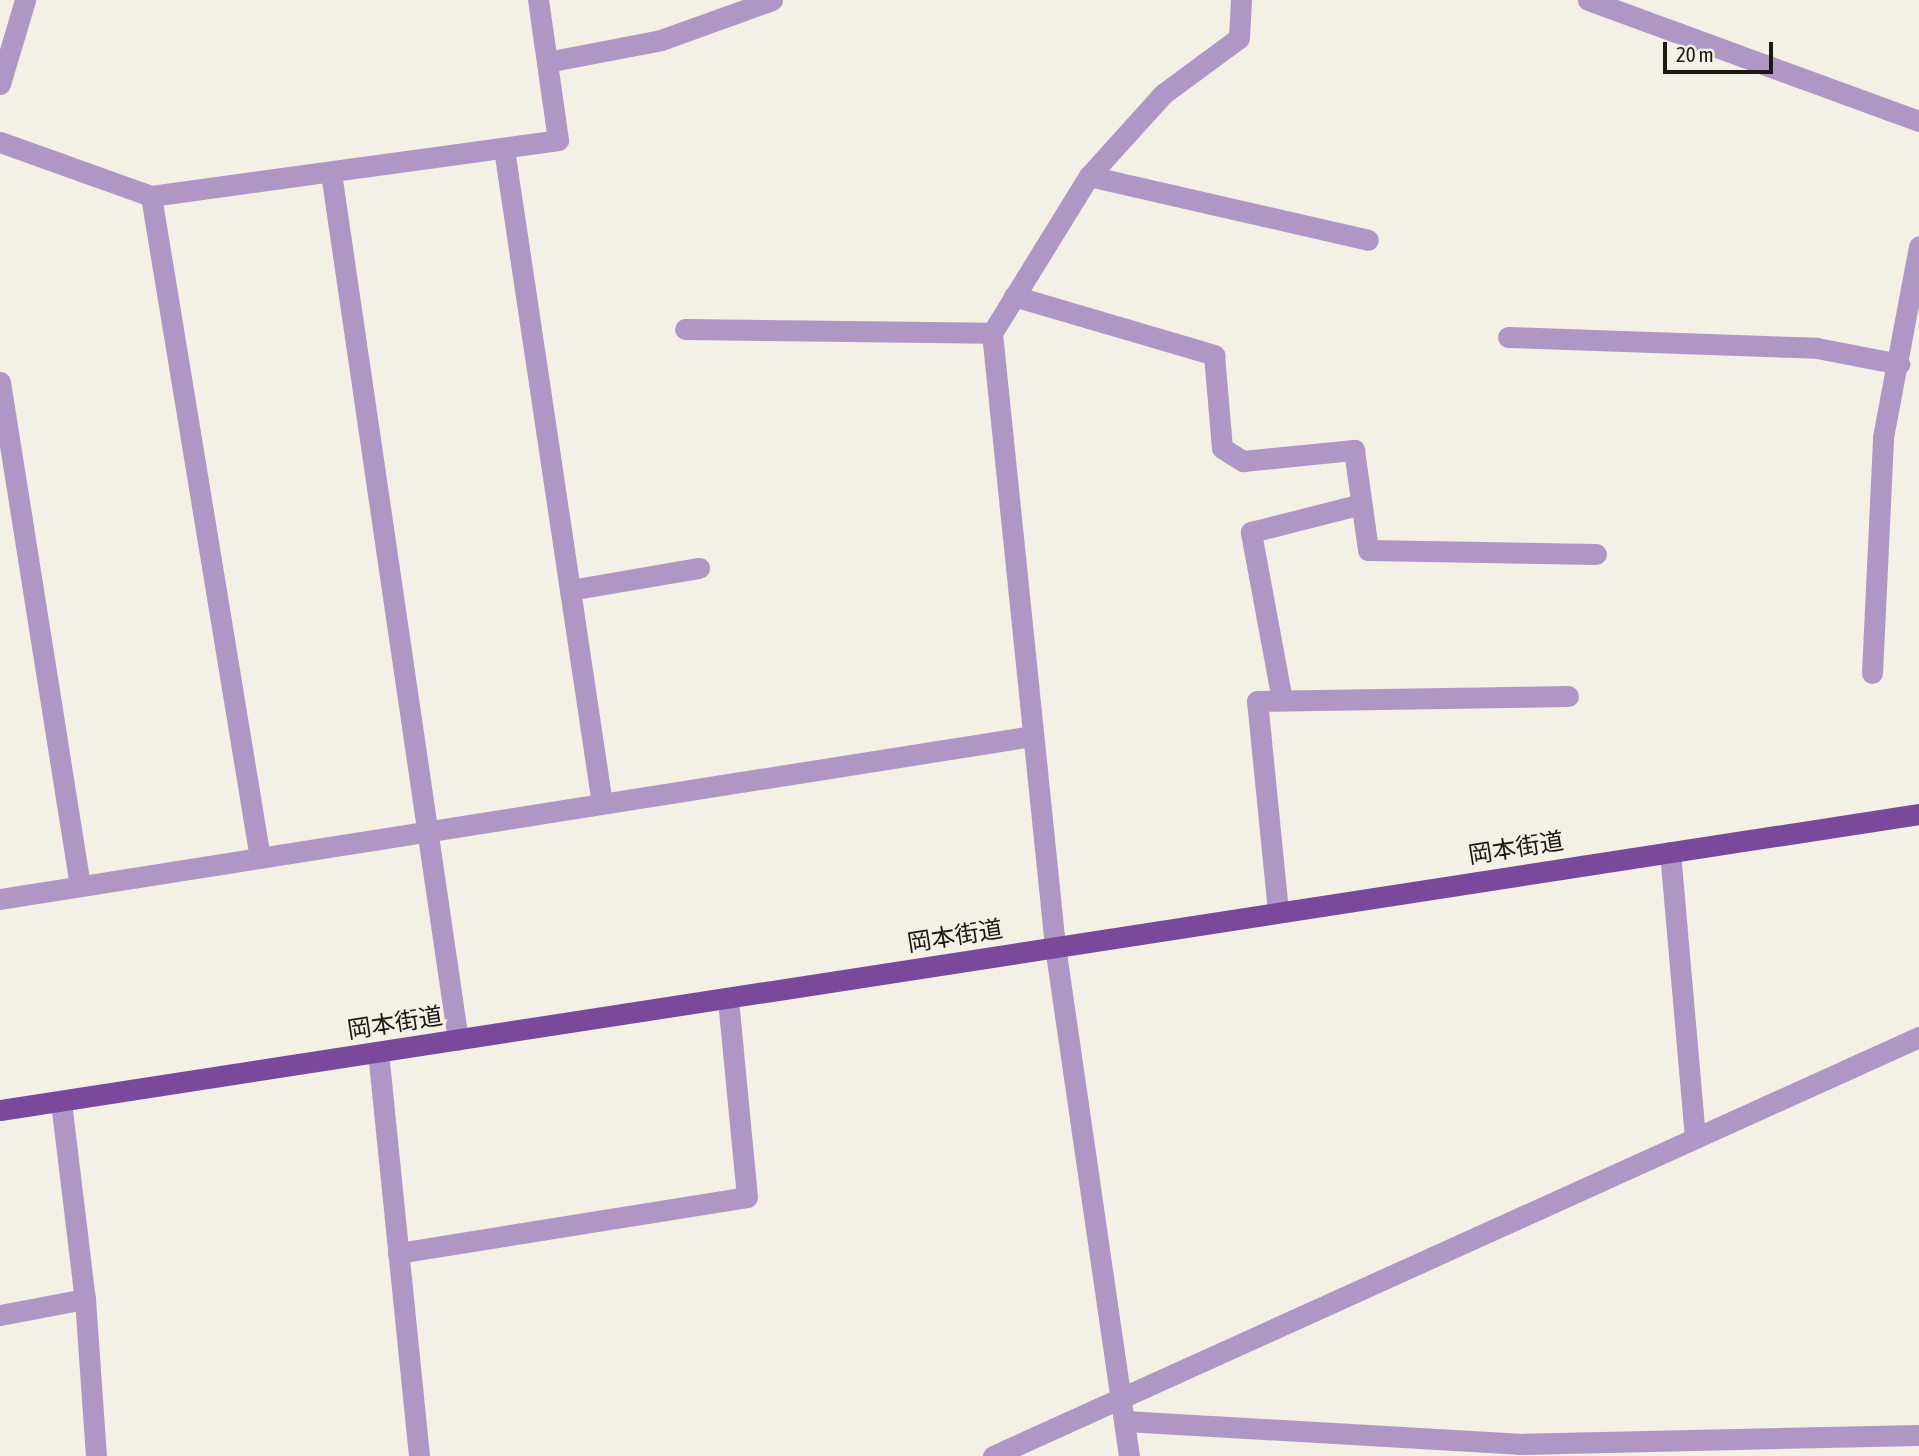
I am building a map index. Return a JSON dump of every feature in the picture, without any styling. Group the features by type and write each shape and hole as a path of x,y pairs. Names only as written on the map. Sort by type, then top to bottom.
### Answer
{"main road":[{"name":"岡本街道","path":"0,1110 728,1000 1278,911 1919,814"}],"street":[{"path":"0,84 25,0"},
{"path":"0,142 151,195 331,173 558,140 538,0"},
{"path":"547,62 661,40 772,0"},
{"path":"1129,1456 1055,946 992,333 1089,176 1163,94 1239,38 1241,0"},
{"path":"1588,0 1617,5 1919,121"},
{"path":"504,149 602,804"},
{"path":"331,173 458,1040"},
{"path":"1089,176 1368,240"},
{"path":"151,195 260,858"},
{"path":"1872,673 1883,438 1919,246"},
{"path":"1014,296 1214,355 1222,449 1244,461 1354,450 1368,550 1596,554"},
{"path":"685,329 992,333"},
{"path":"1508,337 1817,348 1899,364"},
{"path":"0,382 79,886"},
{"path":"1282,700 1251,532 1362,504"},
{"path":"570,590 699,568"},
{"path":"1278,911 1256,701 1568,696"},
{"path":"0,899 1033,736"},
{"path":"1670,852 1695,1138"},
{"path":"398,1253 747,1197 728,1000"},
{"path":"993,1456 1919,1037"},
{"path":"378,1052 419,1456"},
{"path":"61,1101 85,1299 96,1456"},
{"path":"0,1315 85,1299"},
{"path":"1125,1422 1518,1444 1919,1435"}]}
